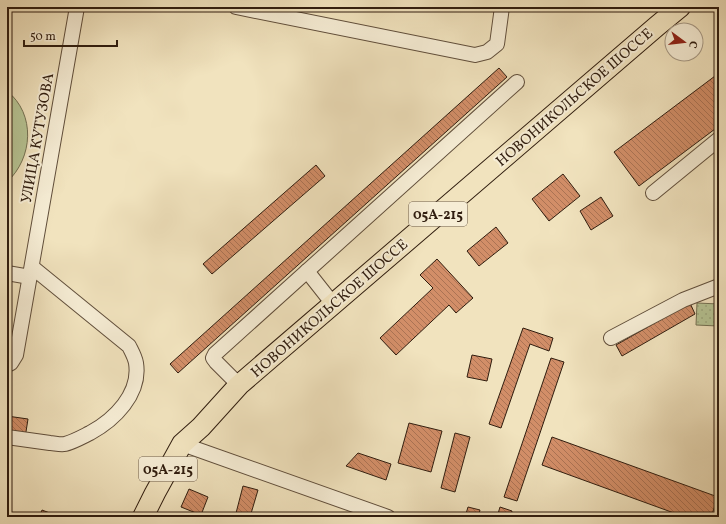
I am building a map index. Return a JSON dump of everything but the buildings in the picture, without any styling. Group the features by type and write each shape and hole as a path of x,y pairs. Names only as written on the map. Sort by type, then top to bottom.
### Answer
{"highway":[{"name":"НОВОНИКОЛЬСКОЕ ШОССЕ","path":"182,444 240,384 680,7"},
{"name":"05А-215","path":"143,517 182,444"}],"street":[{"name":"УЛИЦА КУТУЗОВА","path":"7,365 11,363 16,355 77,7"},
{"path":"236,7 475,55 487,52 496,44 502,7"},
{"path":"240,384 216,362 213,358 215,354 517,82"},
{"path":"653,193 719,139"},
{"path":"307,271 333,304"},
{"path":"7,273 31,272 129,346 136,363 134,387 124,405 98,428 81,438 64,444 7,437"},
{"path":"611,338 683,300 719,286"},
{"path":"182,444 388,517"}],"green space":[{"path":"7,91 23,112 27,124 28,136 22,161 16,172 7,182"},
{"path":"697,303 719,304 718,326 696,325"}]}
